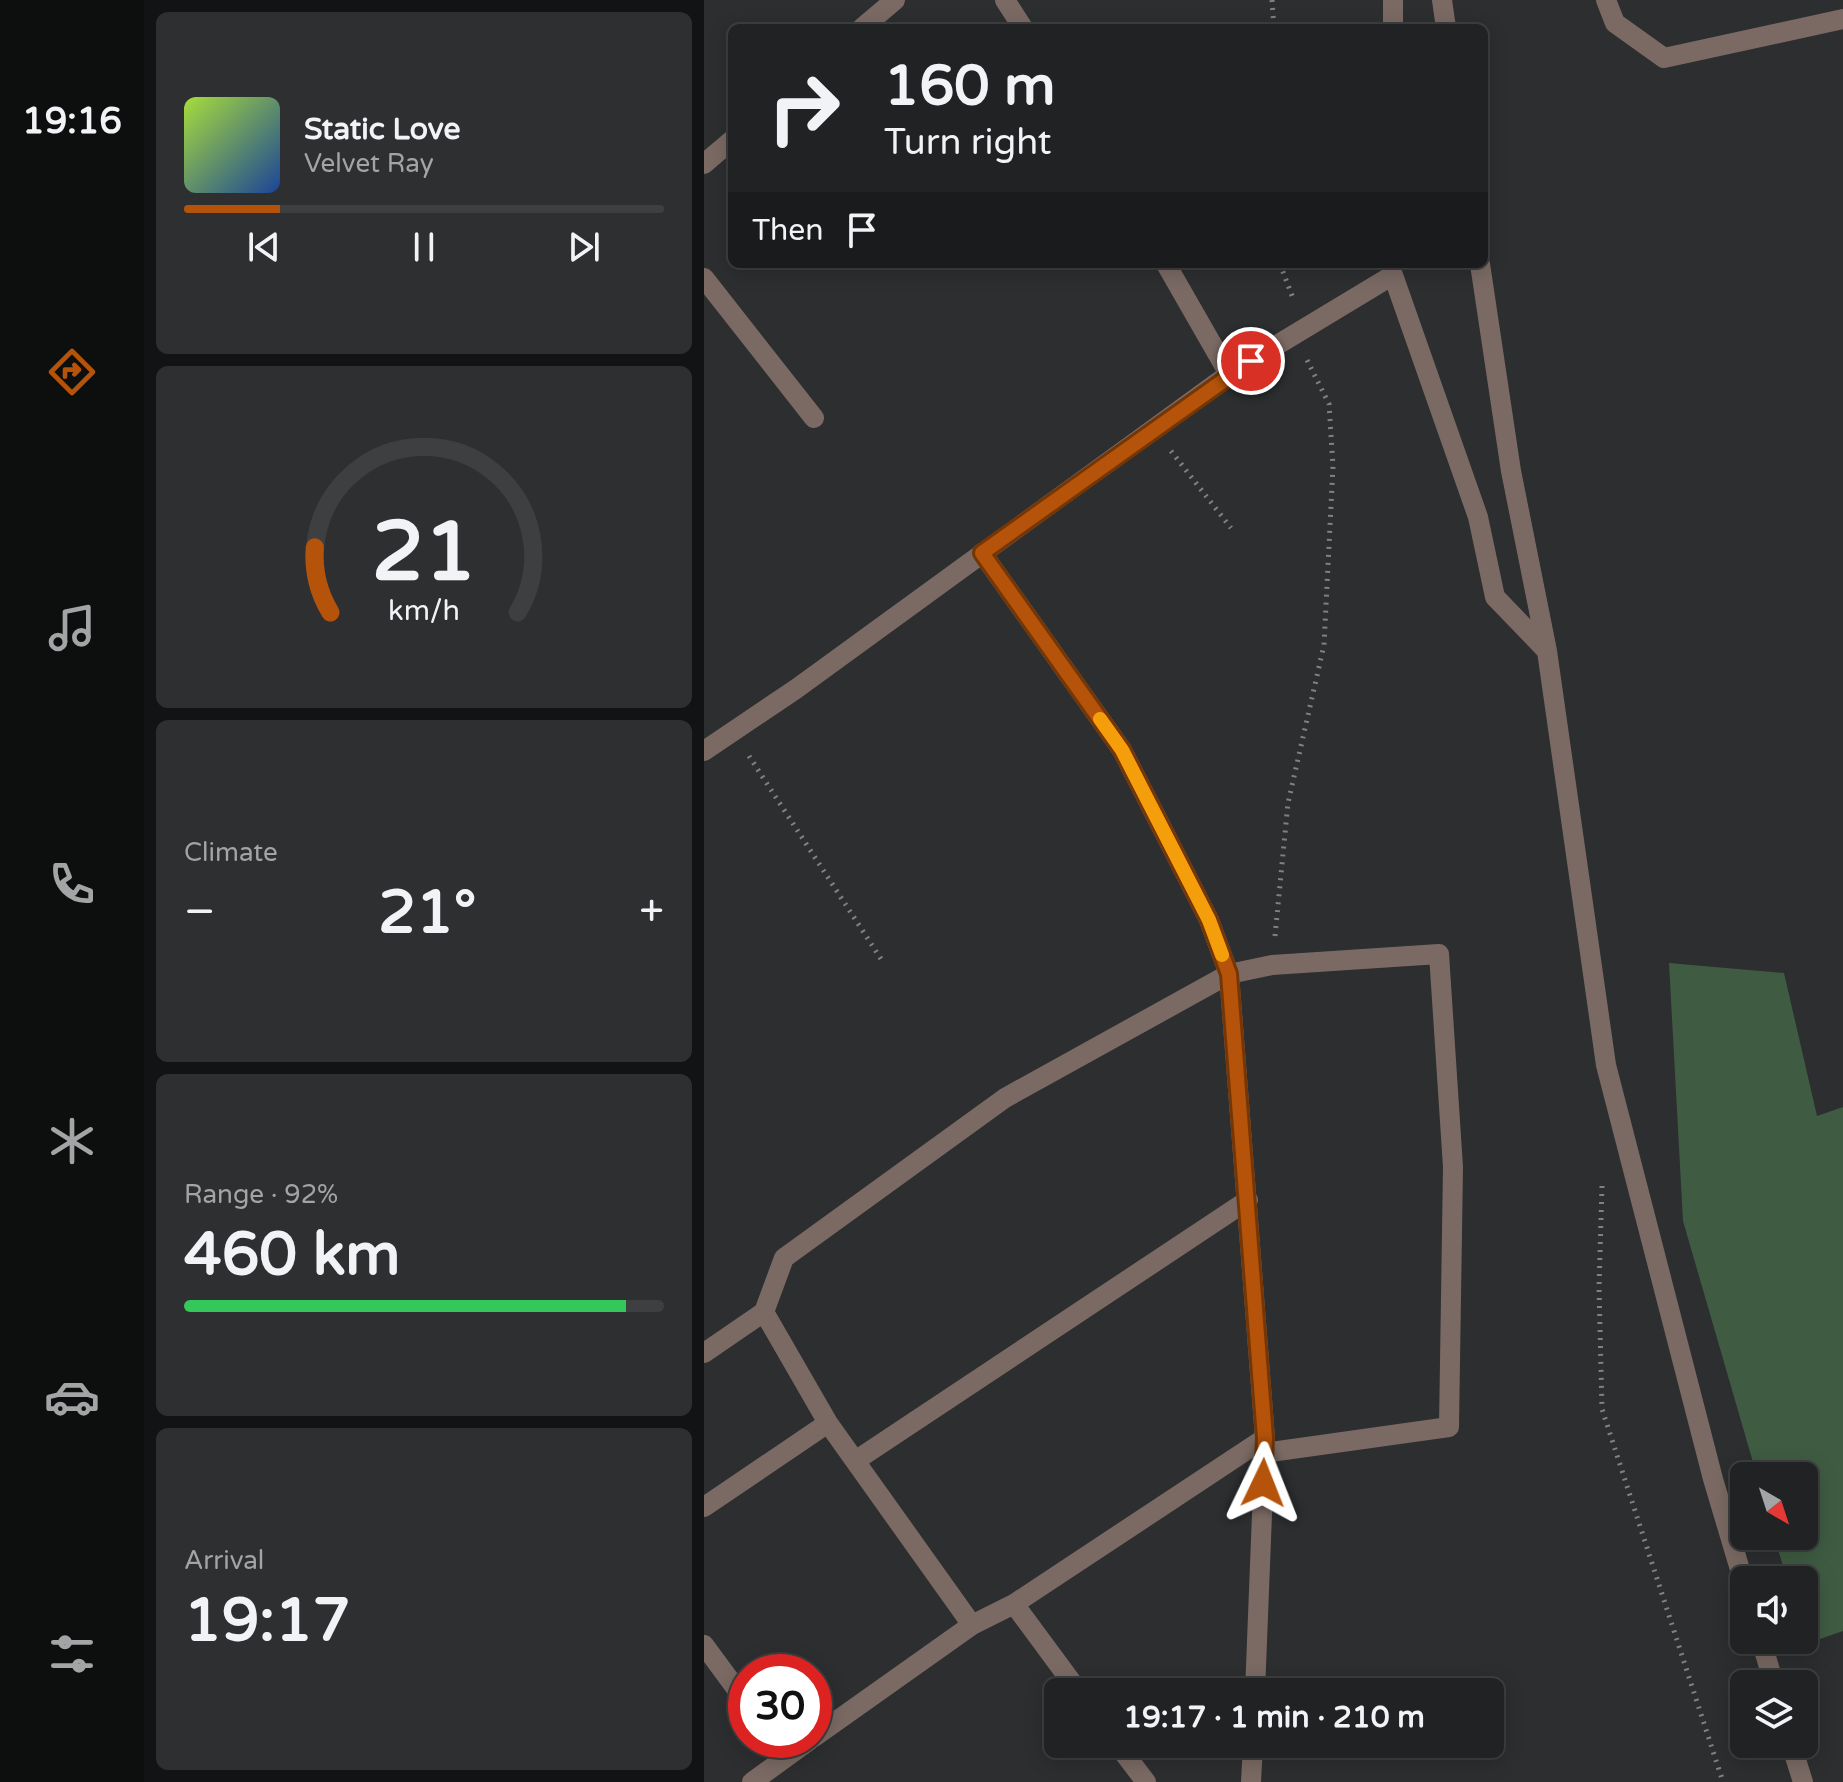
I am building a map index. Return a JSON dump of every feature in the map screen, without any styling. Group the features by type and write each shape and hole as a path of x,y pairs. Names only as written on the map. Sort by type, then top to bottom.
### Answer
{"street":[{"path":"867,24 895,0"},
{"path":"1005,0 1020,24"},
{"path":"1393,0 1393,24"},
{"path":"1442,0 1445,24"},
{"path":"1606,0 1615,23 1664,58 1843,19"},
{"path":"704,164 728,143"},
{"path":"1168,268 1229,374"},
{"path":"1481,268 1511,471 1547,651 1606,1065 1713,1479 1739,1566"},
{"path":"704,751 1229,374 1393,269 1478,517 1495,597 1547,651"},
{"path":"704,278 814,418"},
{"path":"982,553 1122,750 1209,920 1229,974 1264,1446 1256,1678"},
{"path":"704,1353 764,1312 784,1258 1005,1098 1229,974 1272,965 1439,954 1453,1167 1449,1427 1264,1446 1014,1604 972,1625 832,1725"},
{"path":"855,1461 1248,1200"},
{"path":"764,1312 828,1423 972,1625"},
{"path":"704,1507 828,1423"},
{"path":"1014,1604 1069,1678"},
{"path":"704,1645 728,1678"},
{"path":"752,1782 785,1758"},
{"path":"1128,1758 1146,1782"},
{"path":"1251,1782 1252,1758"},
{"path":"1795,1758 1803,1782"}],"path":[{"path":"1272,0 1274,24"},
{"path":"1272,965 1288,803 1324,645 1333,466 1329,404 1294,335"},
{"path":"1153,429 1231,528"},
{"path":"733,732 881,959"},
{"path":"1603,1176 1599,1287 1602,1409 1723,1782"}],"green space":[{"path":"1669,963 1784,973 1817,1116 1843,1107 1843,1631 1818,1640 1818,1566 1783,1566 1778,1550 1818,1550 1818,1462 1753,1462 1683,1221"}],"slow traffic":[{"path":"1100,719 1122,750 1209,920 1222,955"}],"route":[{"path":"1251,361 982,553 1122,750 1209,920 1229,974 1265,1438 1263,1483"}]}
